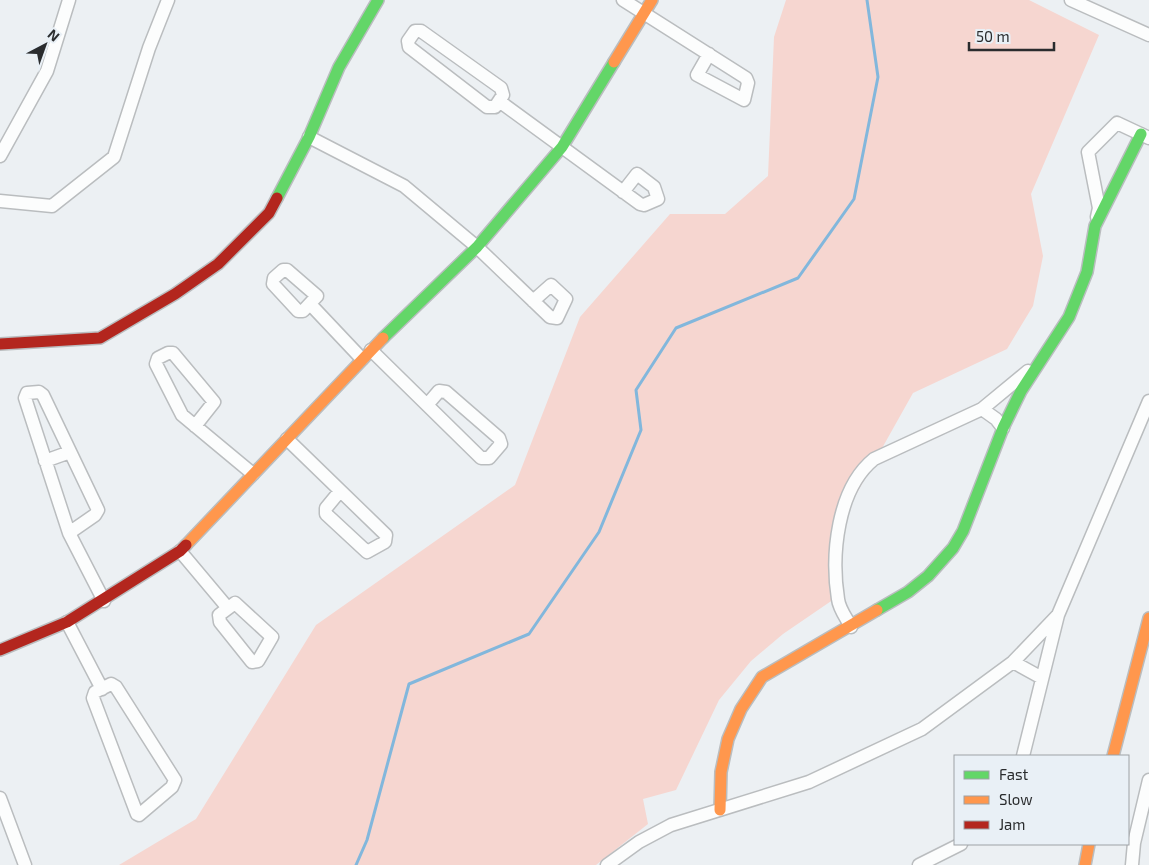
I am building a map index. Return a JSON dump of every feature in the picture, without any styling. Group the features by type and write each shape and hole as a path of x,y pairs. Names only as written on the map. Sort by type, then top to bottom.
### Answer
{"street":[{"path":"0,156 47,71 69,0"},
{"path":"0,201 52,206 114,156 149,48 168,0"},
{"path":"0,344 100,338 175,294 218,264 268,213 309,137 338,67 378,0"},
{"path":"623,0 708,54"},
{"path":"0,650 68,622 104,601 180,551 367,355 477,247 562,147 652,0"},
{"path":"1071,0 1149,35"},
{"path":"415,31 421,32 502,88 503,95 499,101 495,107 487,107 409,47 408,41 415,31"},
{"path":"499,101 623,192"},
{"path":"720,810 720,772 730,730 748,696 762,677 774,668 851,627 908,592 928,576 953,548 962,531 1003,428 1021,392 1069,317 1087,272 1095,226 1099,208 1088,152 1117,123 1145,136 1095,226"},
{"path":"309,137 404,186 477,247 533,301"},
{"path":"311,305 427,405 481,458 486,460 489,458 500,444 499,438 446,392 439,392 427,405"},
{"path":"196,426 214,402 173,353 168,353 158,358 156,364 182,415 253,474"},
{"path":"851,627 838,601 836,533 852,485 864,467 874,459 982,409 1014,384 1043,357"},
{"path":"70,533 95,515 98,510 43,395 39,392 27,393 24,398 70,533 104,601"},
{"path":"1023,755 1058,615 1149,401"},
{"path":"982,409 996,418 1003,428"},
{"path":"287,439 386,535 385,542 367,552 326,514 326,508 340,491"},
{"path":"45,460 70,452"},
{"path":"180,551 227,607"},
{"path":"231,604 237,604 271,634 272,640 258,661 252,662 220,622 219,614 227,607 231,604"},
{"path":"607,865 639,842 671,825 809,782 922,729 1013,662 1058,615"},
{"path":"1113,755 1149,618"},
{"path":"68,622 102,689"},
{"path":"1013,662 1042,678"},
{"path":"111,684 116,686 175,780 172,787 139,815 93,698 95,692 102,689 111,684"},
{"path":"1132,865 1134,843 1149,780"},
{"path":"0,798 4,824 25,865"},
{"path":"919,865 960,845"},
{"path":"1075,865 1087,848"},
{"path":"1085,865 1087,848"}],"shaded area":[{"path":"786,0 1029,0 1099,35 1031,194 1043,256 1033,306 1007,349 913,393 835,532 840,595 783,634 751,661 719,700 676,790 643,799 648,824 596,865 119,865 196,819 316,625 515,485 580,317 670,214 725,214 768,176 774,37"}],"waterway":[{"path":"356,865 367,840 409,684 529,634 599,532 641,430 636,390 676,328 798,278 854,199 878,77 867,0"}],"traffic: fast":[{"path":"277,198 309,137 339,67 378,0"},
{"path":"383,338 477,247 562,147 614,62"},
{"path":"877,610 908,592 928,576 953,548 963,531 1003,428 1021,391 1069,317 1087,272 1095,226 1141,134"}],"traffic: slow":[{"path":"614,62 652,0"},
{"path":"186,545 383,338"},
{"path":"720,810 721,772 728,739 741,709 762,677 877,610"},
{"path":"1113,755 1149,618"},
{"path":"1085,865 1089,845"}],"traffic: jam":[{"path":"0,344 100,338 175,294 218,264 269,213 277,198"},
{"path":"0,650 67,622 180,551 186,545"}]}
